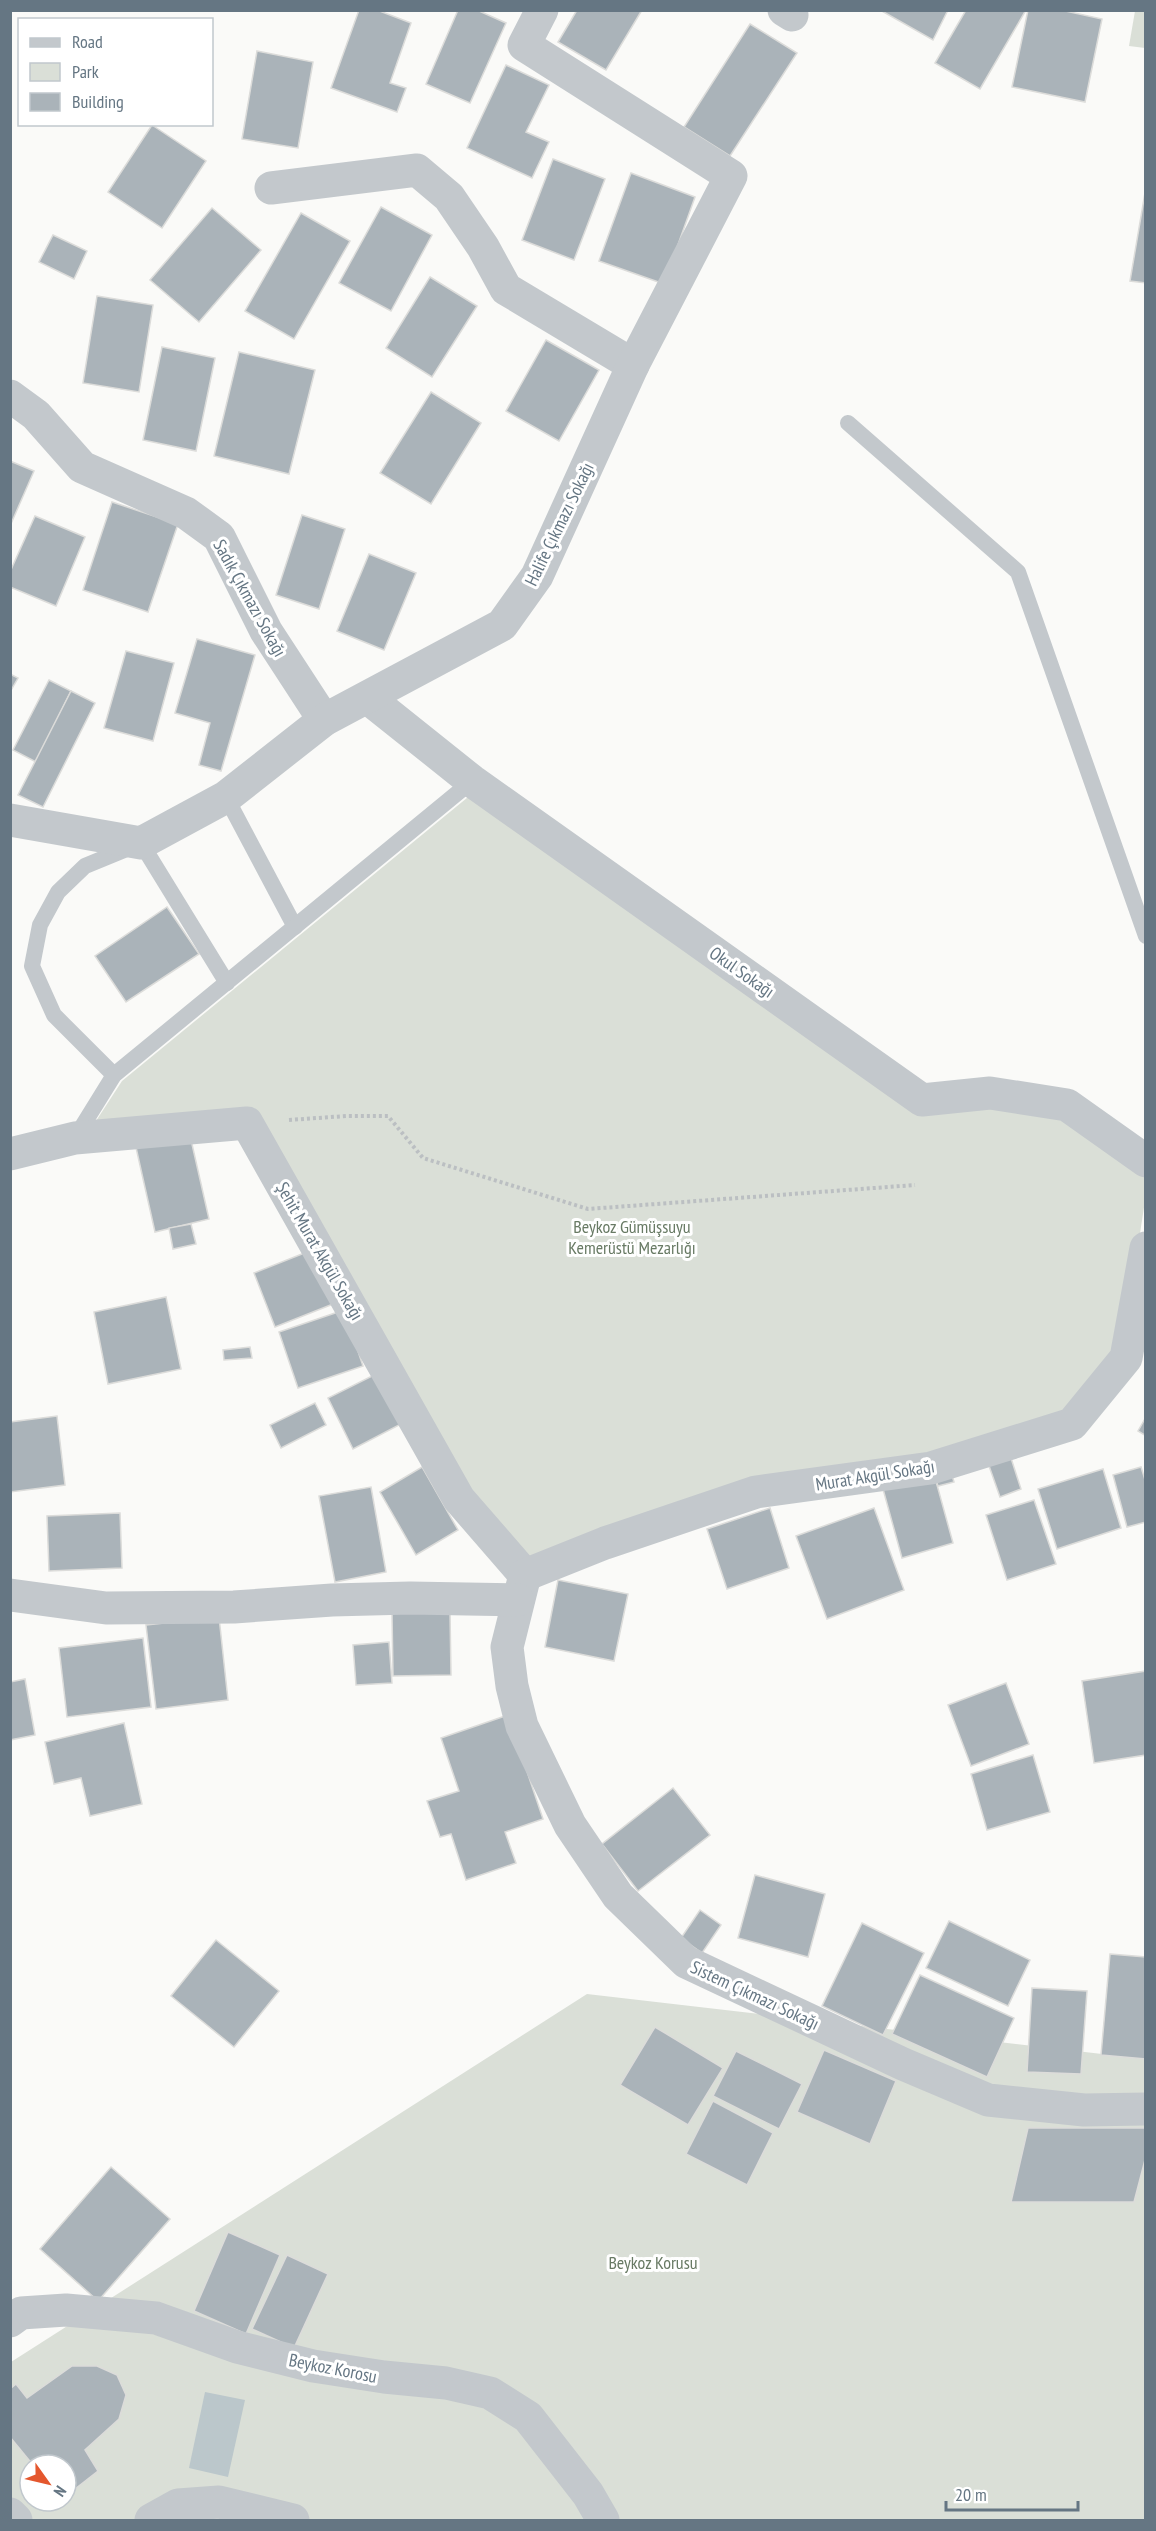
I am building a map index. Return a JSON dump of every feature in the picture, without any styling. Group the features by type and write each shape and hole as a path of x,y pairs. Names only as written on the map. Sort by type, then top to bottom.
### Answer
{"street":[{"name":"Halife Çıkmazı Sokağı","path":"141,843 226,797 324,720 502,625 537,576 633,365 730,176 524,45 542,10"},
{"path":"271,188 417,170 449,197 483,247 506,289 633,365"},
{"name":"Sadık Çıkmazı Sokağı","path":"10,396 36,415 82,467 186,513 219,537 266,631 324,720"},
{"name":"Okul Sokağı","path":"368,698 472,781 922,1100 990,1093 1067,1105 1146,1161"},
{"path":"10,820 141,843"},
{"path":"10,1154 75,1138 247,1123"},
{"name":"Şehit Murat Akgül Sokağı","path":"247,1123 459,1500 521,1587"},
{"name":"Murat Akgül Sokağı","path":"521,1587 605,1543 756,1492 931,1468 1072,1424 1126,1358 1146,1248"},
{"path":"10,1595 105,1608 234,1606 399,1598 521,1587"},
{"name":"Sistem Çıkmazı Sokağı","path":"521,1587 507,1647 512,1686 522,1726 570,1825 618,1896 686,1962 903,2064 988,2100 1084,2110 1146,2109"},
{"name":"Beykoz Korosu","path":"10,2321 21,2313 66,2310 156,2318 237,2347 314,2366 384,2377 446,2383 490,2393 528,2417 588,2494 603,2520"},
{"path":"151,2520 178,2505 219,2502 293,2520"},
{"path":"10,2514 16,2520"}],"lane":[{"path":"848,423 1018,573 1146,936"},
{"path":"75,1138 114,1076 472,781"},
{"path":"226,797 295,927"},
{"path":"114,1076 54,1015 32,966 40,925 58,892 86,866 141,843 227,983"}],"path":[{"path":"247,1123 346,1116 388,1116 423,1158 588,1209 915,1185"}],"green space":[{"path":"1135,11 1145,11 1145,48 1129,46"},
{"name":"Beykoz Gümüşsuyu Kemerüstü Mezarlığı","path":"473,793 925,1111 989,1102 1062,1112 1145,1174 1145,1201 1121,1356 1067,1420 530,1564 467,1496 249,1117 96,1121 122,1081"},
{"name":"Beykoz Korusu","path":"587,1994 1145,2059 1145,2520 11,2520 11,2362"}],"shaded area":[{"path":"205,2392 245,2400 228,2477 189,2468"}],"building":[{"path":"359,10 377,10 411,23 390,83 406,88 397,112 331,88"},
{"path":"458,10 477,10 506,23 470,103 426,84"},
{"path":"577,10 642,10 606,70 558,42"},
{"path":"880,10 948,10 933,40"},
{"path":"966,10 1026,10 980,89 935,63"},
{"path":"1028,10 1061,10 1102,19 1085,102 1012,87"},
{"path":"750,24 797,53 730,156 684,127"},
{"path":"257,51 313,62 298,148 242,139"},
{"path":"506,65 549,85 526,132 549,142 532,178 467,148"},
{"path":"151,126 206,161 162,228 108,192"},
{"path":"553,159 605,179 574,260 522,240"},
{"path":"631,173 695,197 664,284 599,261"},
{"path":"1146,187 1146,283 1130,281"},
{"path":"381,207 432,235 391,311 339,283"},
{"path":"212,208 261,250 199,322 150,280"},
{"path":"301,213 350,241 294,339 245,311"},
{"path":"53,235 87,251 74,279 39,262"},
{"path":"430,277 477,306 432,377 386,348"},
{"path":"97,296 153,305 139,392 83,383"},
{"path":"546,340 599,370 559,441 506,411"},
{"path":"162,347 215,358 196,451 143,440"},
{"path":"239,352 315,370 289,474 214,456"},
{"path":"431,392 481,423 431,504 380,473"},
{"path":"10,461 34,471 10,526"},
{"path":"112,502 178,524 148,612 83,590"},
{"path":"302,515 345,529 319,609 276,595"},
{"path":"35,516 85,537 56,606 10,587 10,572"},
{"path":"369,554 416,573 384,650 337,631"},
{"path":"197,639 255,655 221,771 199,765 210,723 175,713"},
{"path":"126,651 174,663 153,741 104,728"},
{"path":"10,674 18,678 10,692"},
{"path":"49,680 71,691 36,762 13,750"},
{"path":"71,691 95,703 43,807 18,795"},
{"path":"167,907 199,954 126,1002 95,956"},
{"path":"189,1131 209,1219 155,1232 135,1143"},
{"path":"191,1224 196,1244 173,1249 169,1228"},
{"path":"312,1250 333,1304 275,1327 254,1273"},
{"path":"166,1297 181,1369 108,1384 94,1312"},
{"path":"344,1310 363,1366 298,1388 279,1332"},
{"path":"250,1347 252,1358 224,1360 223,1350"},
{"path":"376,1374 401,1424 353,1449 328,1398"},
{"path":"315,1403 326,1425 281,1448 270,1425"},
{"path":"57,1416 65,1485 10,1492 10,1422"},
{"path":"1146,1417 1146,1436 1138,1431"},
{"path":"1010,1455 1021,1489 1000,1497 988,1463"},
{"path":"422,1467 458,1530 416,1555 380,1492"},
{"path":"1141,1467 1146,1483 1146,1522 1127,1527 1113,1475"},
{"path":"950,1469 954,1482 938,1486 934,1474"},
{"path":"1103,1469 1121,1528 1057,1549 1038,1489"},
{"path":"934,1474 953,1543 902,1558 883,1489"},
{"path":"371,1487 386,1572 335,1582 319,1496"},
{"path":"1034,1500 1056,1564 1007,1580 986,1515"},
{"path":"770,1508 789,1568 727,1589 707,1529"},
{"path":"874,1508 904,1590 827,1619 796,1536"},
{"path":"120,1513 122,1568 49,1571 47,1516"},
{"path":"558,1580 628,1594 614,1661 545,1647"},
{"path":"450,1612 451,1675 393,1676 392,1613"},
{"path":"219,1617 228,1700 156,1709 146,1625"},
{"path":"143,1638 151,1707 67,1717 59,1648"},
{"path":"389,1642 392,1683 356,1685 353,1645"},
{"path":"1146,1671 1146,1755 1094,1763 1082,1681"},
{"path":"25,1679 35,1735 10,1740 10,1682"},
{"path":"1006,1683 1029,1744 971,1766 948,1705"},
{"path":"508,1715 543,1819 505,1832 516,1863 466,1880 451,1834 440,1837 427,1801 459,1791 441,1738"},
{"path":"124,1723 142,1804 90,1816 81,1778 54,1784 45,1742"},
{"path":"1033,1755 1050,1812 987,1830 971,1774"},
{"path":"673,1788 710,1835 638,1891 602,1844"},
{"path":"755,1875 825,1894 808,1957 738,1938"},
{"path":"700,1910 721,1925 702,1953 681,1938"},
{"path":"949,1921 1030,1960 1008,2006 926,1968"},
{"path":"862,1923 924,1953 883,2035 822,2006"},
{"path":"216,1940 279,1991 234,2047 171,1996"},
{"path":"1110,1954 1146,1957 1146,2059 1101,2055"},
{"path":"920,1975 1014,2018 987,2077 892,2034"},
{"path":"1032,1988 1087,1991 1081,2074 1027,2072"},
{"path":"655,2027 723,2068 688,2125 620,2085"},
{"path":"824,2050 896,2081 870,2144 797,2112"},
{"path":"736,2051 802,2084 779,2129 713,2096"},
{"path":"713,2101 773,2133 747,2185 686,2154"},
{"path":"1028,2128 1146,2128 1146,2156 1134,2202 1011,2202"},
{"path":"111,2167 170,2219 98,2301 40,2249"},
{"path":"228,2232 280,2255 246,2334 194,2311"},
{"path":"287,2255 328,2274 294,2348 252,2329"},
{"path":"72,2366 97,2366 117,2375 126,2395 119,2419 85,2450 98,2471 78,2487 78,2453 23,2453 10,2437 10,2389 16,2384 27,2398"}]}
